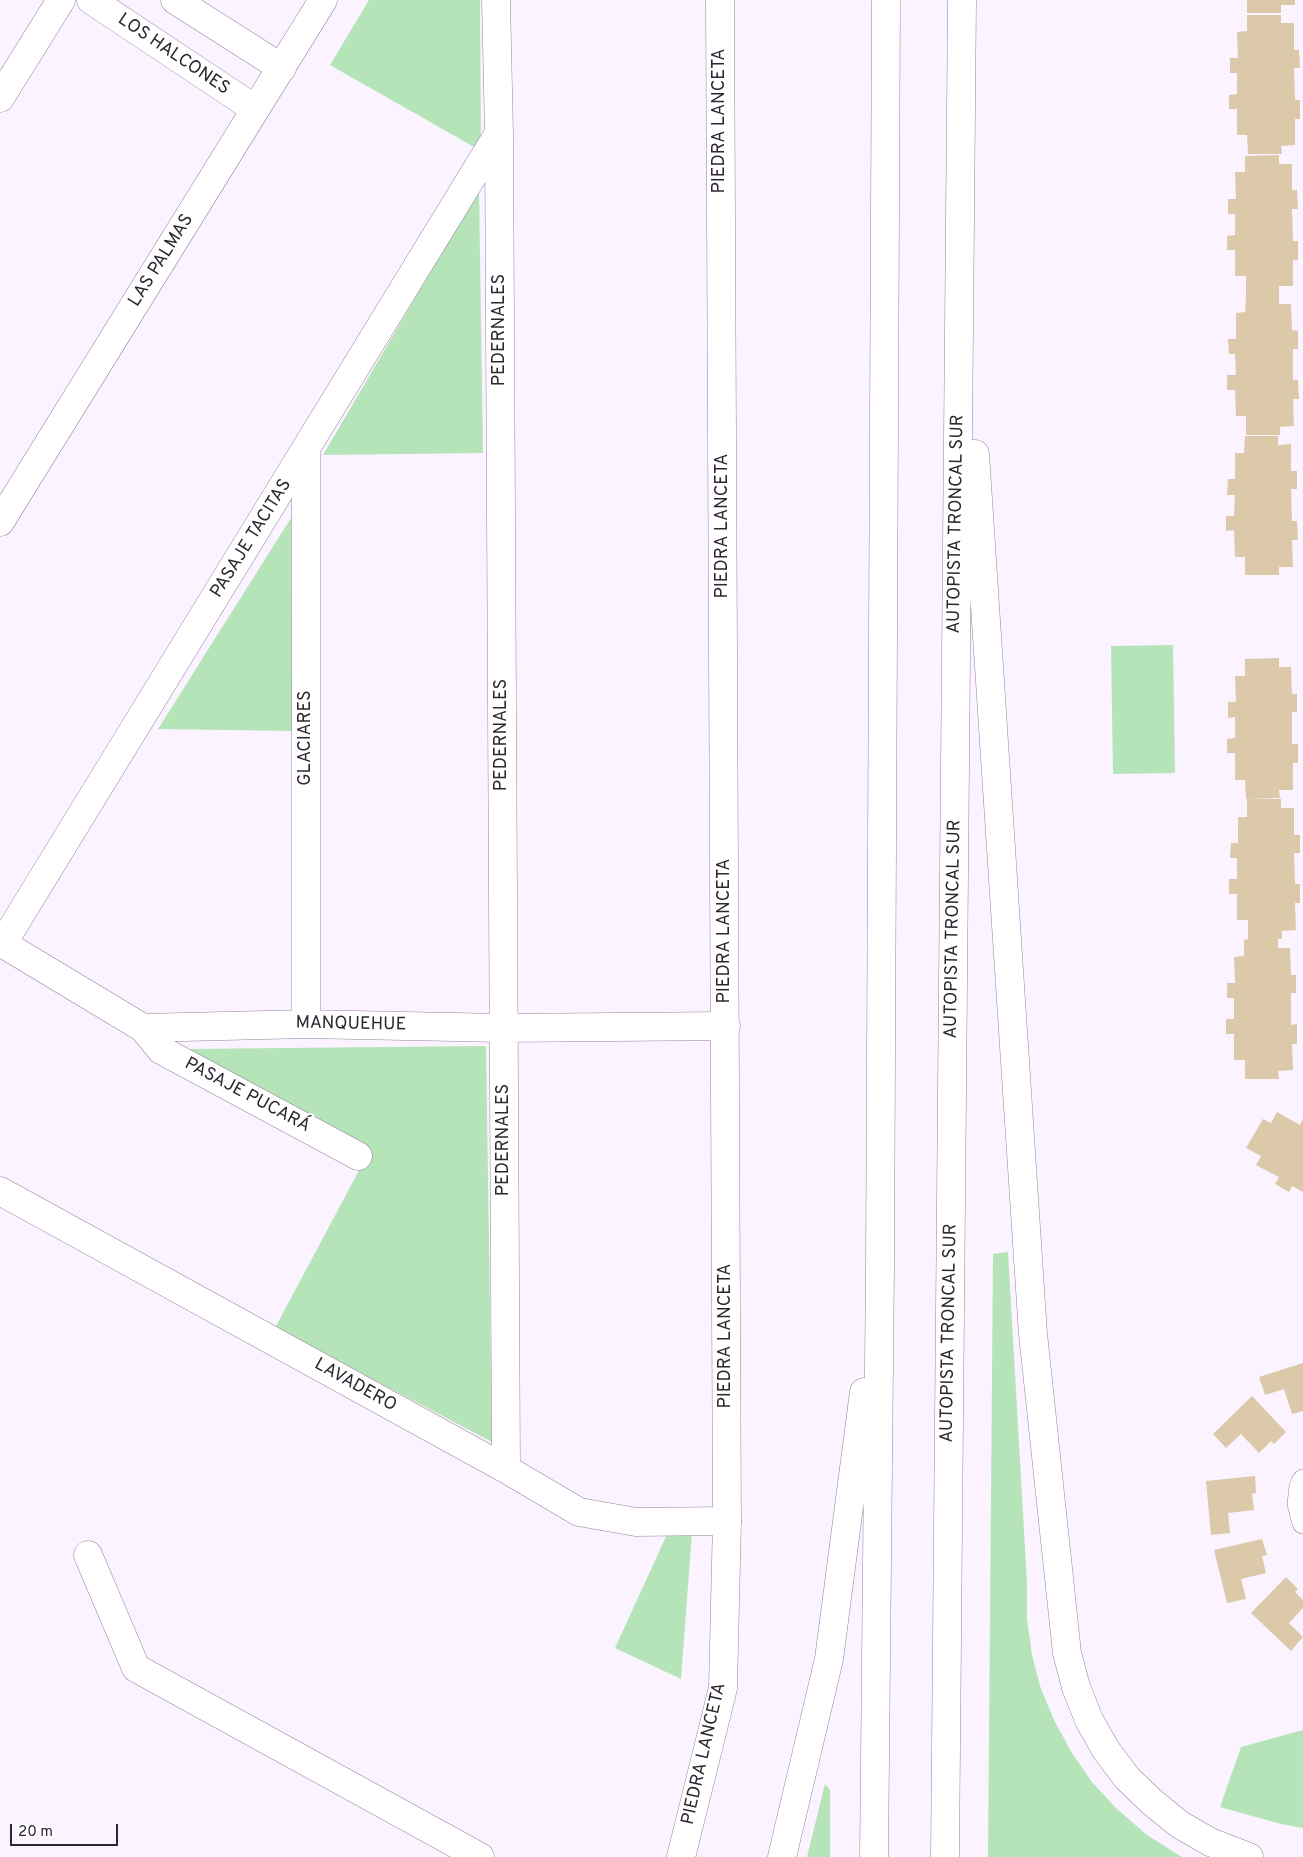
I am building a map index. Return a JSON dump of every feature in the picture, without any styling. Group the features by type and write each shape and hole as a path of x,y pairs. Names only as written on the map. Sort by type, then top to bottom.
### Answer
{"main road":[{"path":"0,98 61,0"},
{"name":"LOS HALCONES","path":"91,0 256,109"},
{"path":"175,0 282,68"},
{"name":"LAS PALMAS","path":"0,522 323,0"},
{"name":"PEDERNALES","path":"496,0 499,133 506,1469"},
{"name":"PIEDRA LANCETA","path":"681,1857 723,1688 727,1521 720,0"},
{"path":"874,1857 880,1267 886,0"},
{"name":"AUTOPISTA TRONCAL SUR","path":"945,1857 962,0"},
{"name":"PASAJE TACITAS","path":"1,943 306,451 499,133"},
{"path":"960,241 1032,1334 1067,1654 1076,1687 1089,1720 1106,1750 1127,1778 1179,1824 1210,1842 1250,1857"},
{"name":"GLACIARES","path":"306,451 306,1024"},
{"path":"1,943 143,1028"},
{"name":"MANQUEHUE","path":"143,1028 306,1024 503,1028 726,1026"},
{"name":"PASAJE PUCARÁ","path":"143,1028 161,1050 358,1156"},
{"name":"LAVADERO","path":"0,1191 506,1469 579,1512 636,1522 727,1521"},
{"path":"782,1857 829,1659 880,1267"},
{"path":"88,1555 136,1668 480,1857"}],"lane":[{"path":"1303,1480 1300,1487 1298,1504 1303,1523"}],"green space":[{"path":"369,0 480,0 481,151 330,65"},
{"path":"479,189 483,453 323,455"},
{"path":"291,518 292,731 158,729"},
{"path":"1173,645 1175,773 1113,774 1111,646"},
{"path":"486,1046 492,1442 275,1328 371,1148 185,1049"},
{"path":"1008,1252 1027,1583 1027,1619 1032,1655 1041,1689 1055,1722 1072,1753 1092,1782 1117,1809 1147,1835 1182,1857 988,1857 993,1254"},
{"path":"669,1530 692,1532 681,1679 615,1648"},
{"path":"1303,1730 1303,1828 1281,1824 1220,1807 1241,1747"},
{"path":"825,1784 830,1790 830,1857 807,1857"}],"building":[{"path":"1247,0 1295,0 1295,5 1281,5 1281,13 1247,13"},
{"path":"1247,15 1281,15 1281,23 1294,23 1294,50 1299,50 1300,68 1294,68 1295,100 1300,100 1300,119 1295,119 1295,145 1281,146 1282,154 1248,154 1247,135 1237,135 1237,109 1229,109 1229,95 1237,94 1237,73 1230,73 1230,58 1238,58 1237,32 1247,31"},
{"path":"1279,155 1279,164 1292,164 1292,190 1297,190 1298,209 1292,209 1293,241 1298,241 1298,260 1293,260 1293,286 1279,286 1279,304 1291,304 1292,330 1298,331 1298,349 1293,349 1293,380 1298,380 1299,399 1293,399 1294,426 1280,427 1280,435 1246,435 1246,416 1236,416 1235,390 1227,390 1227,375 1236,375 1235,354 1229,354 1228,339 1236,339 1236,313 1245,312 1246,295 1246,276 1235,276 1235,250 1227,250 1227,236 1235,235 1235,214 1228,214 1228,199 1236,199 1235,172 1245,172 1245,156"},
{"path":"1245,436 1278,436 1278,445 1291,444 1291,471 1297,471 1297,489 1291,489 1292,521 1297,521 1298,540 1292,540 1293,567 1279,567 1279,575 1245,575 1245,557 1235,557 1234,530 1226,531 1226,516 1234,516 1235,495 1227,495 1228,479 1235,479 1235,453 1244,453"},
{"path":"1279,658 1279,667 1291,667 1292,694 1297,694 1297,712 1292,712 1292,744 1298,744 1298,763 1293,763 1293,790 1279,790 1280,798 1246,799 1245,780 1235,780 1235,753 1227,753 1227,739 1235,738 1235,717 1228,718 1228,702 1236,702 1235,676 1245,676 1245,659"},
{"path":"1247,799 1281,799 1281,808 1294,808 1294,835 1300,835 1300,853 1294,853 1295,884 1300,884 1300,903 1295,903 1296,930 1282,931 1282,939 1278,939 1278,948 1290,948 1291,975 1296,975 1296,993 1291,993 1291,1025 1297,1024 1297,1044 1292,1044 1293,1070 1278,1071 1279,1079 1245,1079 1245,1060 1234,1060 1234,1034 1226,1034 1226,1019 1234,1019 1234,998 1227,998 1227,983 1235,983 1234,957 1244,956 1244,940 1248,939 1248,920 1237,920 1237,894 1229,894 1229,879 1237,879 1237,858 1230,858 1231,843 1238,843 1238,817 1247,817"},
{"path":"1277,1112 1300,1125 1303,1119 1303,1192 1292,1186 1289,1192 1275,1184 1279,1177 1256,1165 1261,1156 1246,1148 1263,1119 1271,1123"},
{"path":"1303,1363 1303,1411 1292,1414 1284,1389 1265,1395 1259,1377"},
{"path":"1252,1396 1286,1432 1274,1444 1271,1441 1259,1453 1241,1434 1226,1448 1213,1434"},
{"path":"1255,1476 1256,1493 1252,1494 1254,1510 1228,1513 1230,1533 1211,1535 1206,1481"},
{"path":"1262,1539 1267,1555 1262,1556 1266,1573 1241,1579 1246,1599 1227,1603 1214,1550"},
{"path":"1286,1577 1298,1589 1295,1592 1303,1600 1303,1608 1289,1623 1303,1637 1291,1651 1251,1613"}]}
